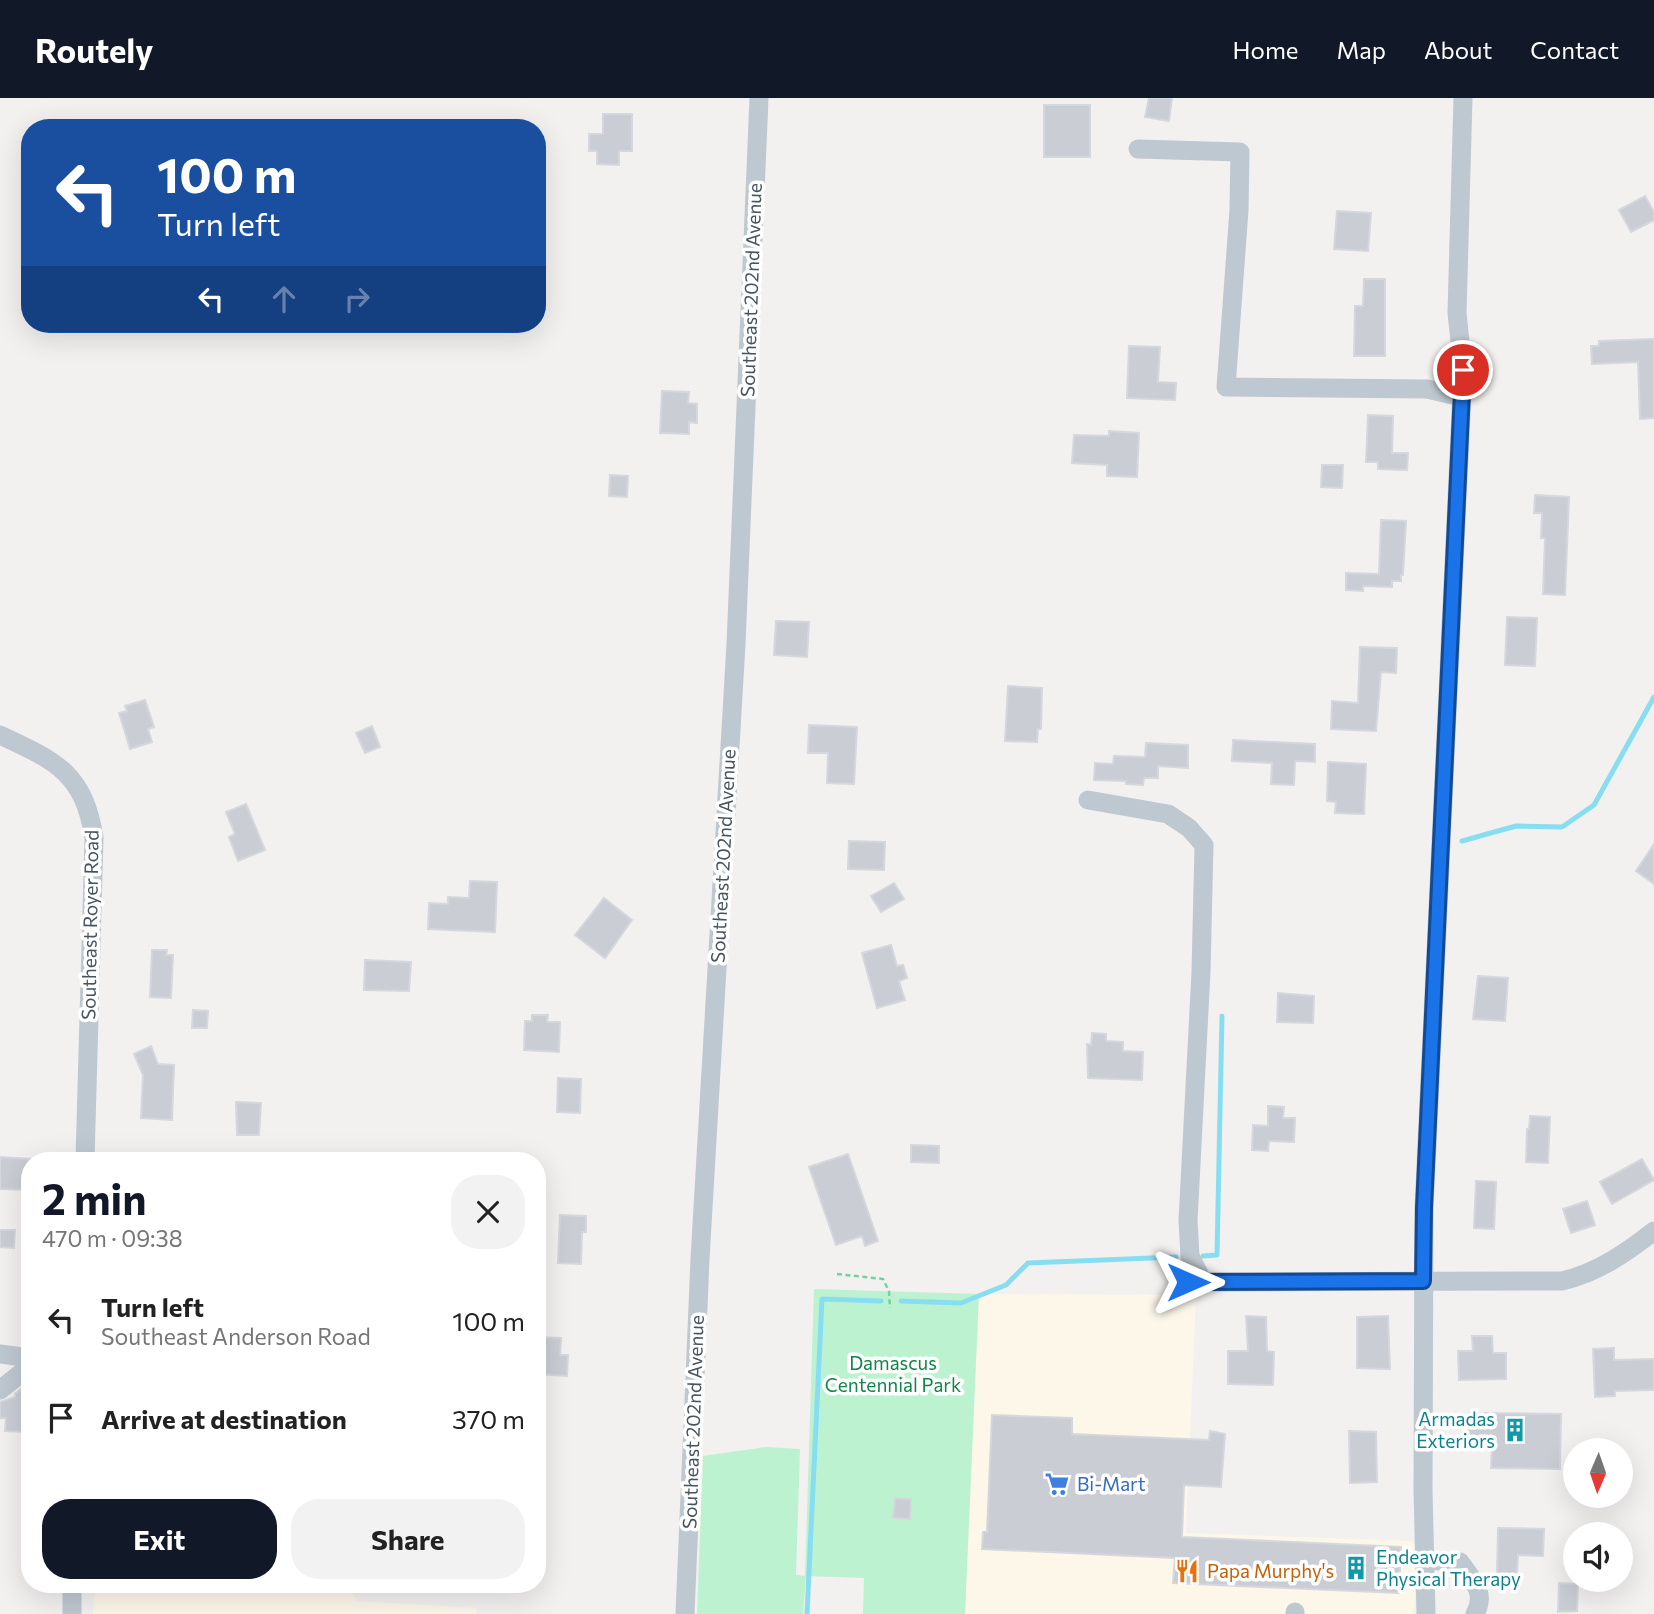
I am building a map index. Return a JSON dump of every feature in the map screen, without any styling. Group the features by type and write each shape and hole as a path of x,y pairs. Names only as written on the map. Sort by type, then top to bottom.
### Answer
{"street":[{"name":"Southeast 202nd Avenue","path":"685,1614 700,1246 736,645 759,98"},
{"path":"1426,1614 1424,1208 1463,370 1457,313 1463,98"},
{"path":"1138,149 1240,152 1239,210 1226,387 1427,389 1461,397"},
{"name":"Southeast Royer Road","path":"0,734 68,774 86,802 91,820 94,838 85,1152"},
{"path":"1088,800 1168,814 1189,828 1204,845 1201,972 1188,1221 1190,1256 1196,1282 1562,1281 1603,1267 1654,1231"},
{"path":"0,1354 21,1357"},
{"path":"0,1390 21,1373"},
{"path":"1425,1560 1460,1562 1479,1591 1481,1604 1475,1614"},
{"path":"72,1593 72,1614"}],"path":[{"path":"837,1274 883,1279 889,1291 890,1308"}],"shaded area":[{"path":"979,1294 1196,1295 1186,1533 1412,1541 1416,1549 1413,1614 965,1614"},
{"path":"94,1593 353,1593 357,1601 477,1608 476,1614 93,1614"}],"green space":[{"name":"Damascus Centennial Park","path":"814,1289 979,1294 965,1614 863,1614 864,1578 806,1576 803,1614 697,1614 703,1456 766,1447 800,1449 796,1575 805,1576"}],"building":[{"path":"1149,98 1172,98 1169,121 1145,117"},
{"path":"1044,105 1090,105 1090,157 1044,157"},
{"path":"603,114 632,114 632,151 619,151 619,165 597,164 597,151 589,151 589,134 603,134"},
{"path":"1645,196 1654,212 1654,220 1631,232 1619,210"},
{"path":"1337,211 1371,213 1368,251 1334,249"},
{"path":"1364,279 1385,279 1385,356 1354,356 1355,306 1363,306"},
{"path":"1654,339 1654,418 1640,419 1638,362 1592,364 1591,346 1599,346 1599,341"},
{"path":"1129,346 1160,347 1158,382 1176,383 1175,400 1127,398"},
{"path":"662,391 689,392 688,403 697,404 697,423 689,422 689,434 660,433"},
{"path":"1368,415 1393,416 1392,453 1408,453 1407,470 1378,469 1378,462 1366,462"},
{"path":"1109,431 1139,433 1137,477 1107,476 1107,465 1072,463 1074,435 1109,436"},
{"path":"1322,465 1343,465 1342,488 1321,487"},
{"path":"610,475 628,476 627,497 609,496"},
{"path":"1535,495 1569,497 1565,595 1543,594 1545,538 1541,538 1542,513 1534,513"},
{"path":"1381,520 1406,521 1401,581 1392,581 1392,587 1363,586 1363,591 1346,590 1346,573 1379,574"},
{"path":"1507,617 1537,618 1535,666 1505,665"},
{"path":"776,621 809,622 807,657 774,655"},
{"path":"1360,647 1397,648 1396,673 1381,672 1376,731 1331,729 1332,701 1358,703"},
{"path":"1008,686 1042,688 1041,729 1038,729 1037,742 1005,741"},
{"path":"145,700 154,727 148,729 152,742 130,749 119,713 127,711 125,706"},
{"path":"809,725 857,727 854,784 827,783 828,753 808,753"},
{"path":"372,726 380,747 365,753 356,733"},
{"path":"1233,740 1315,744 1315,762 1295,761 1294,785 1271,784 1272,763 1232,761"},
{"path":"1146,743 1188,745 1188,768 1158,766 1158,778 1144,778 1143,785 1126,784 1126,781 1094,780 1095,763 1113,764 1114,756 1145,757"},
{"path":"1328,762 1366,764 1364,814 1335,813 1336,802 1327,801"},
{"path":"246,804 265,850 238,861 229,837 235,834 226,812"},
{"path":"849,841 885,842 884,870 848,869"},
{"path":"1654,844 1654,884 1636,871"},
{"path":"470,881 497,882 495,932 428,929 429,903 448,904 448,897 469,898"},
{"path":"894,883 904,899 881,912 871,896"},
{"path":"604,898 632,920 605,958 575,935"},
{"path":"891,945 897,966 903,965 907,978 899,981 905,1000 877,1008 862,953"},
{"path":"152,950 167,950 166,955 173,955 171,998 150,997"},
{"path":"365,960 411,962 409,991 364,990"},
{"path":"1478,976 1508,978 1505,1021 1473,1019"},
{"path":"1278,993 1314,996 1313,1023 1277,1022"},
{"path":"193,1010 208,1011 207,1028 192,1028"},
{"path":"532,1015 548,1015 547,1022 560,1022 559,1052 524,1050 525,1021 532,1021"},
{"path":"1092,1033 1106,1034 1106,1041 1123,1042 1123,1051 1143,1052 1142,1080 1088,1078 1087,1044 1091,1045"},
{"path":"151,1046 158,1064 174,1065 172,1120 141,1118 143,1075 134,1054"},
{"path":"558,1078 581,1079 580,1113 557,1112"},
{"path":"236,1102 261,1103 259,1135 237,1135"},
{"path":"1268,1106 1284,1107 1283,1118 1295,1118 1294,1142 1269,1141 1268,1151 1252,1150 1253,1125 1268,1126"},
{"path":"1530,1116 1550,1117 1548,1163 1526,1162"},
{"path":"911,1145 939,1146 939,1163 911,1162"},
{"path":"848,1154 878,1241 865,1246 862,1236 836,1245 809,1167"},
{"path":"0,1157 21,1158 21,1190 0,1189"},
{"path":"1642,1159 1654,1180 1612,1204 1600,1182"},
{"path":"1476,1181 1496,1182 1494,1229 1474,1228"},
{"path":"1587,1201 1595,1225 1571,1233 1563,1209"},
{"path":"560,1215 586,1216 586,1232 582,1232 581,1264 558,1263"},
{"path":"0,1230 15,1230 14,1248 0,1247"},
{"path":"1246,1316 1266,1317 1267,1351 1274,1352 1273,1385 1228,1384 1228,1351 1248,1351"},
{"path":"1388,1316 1390,1369 1357,1368 1357,1317"},
{"path":"1472,1336 1492,1336 1493,1353 1506,1353 1506,1379 1459,1380 1458,1351 1473,1351"},
{"path":"546,1337 561,1338 560,1355 568,1355 567,1376 546,1375"},
{"path":"1614,1348 1614,1360 1654,1359 1654,1390 1615,1391 1615,1396 1595,1397 1593,1349"},
{"path":"21,1389 21,1432 5,1431 6,1418 0,1418 0,1402 15,1397"},
{"name":"Armadas Exteriors","path":"1469,1413 1561,1414 1560,1469 1491,1468 1492,1447 1468,1446"},
{"path":"992,1415 1072,1418 1072,1434 1209,1440 1210,1431 1225,1434 1221,1487 1184,1485 1182,1537 1401,1547 1399,1593 1173,1583 1175,1558 982,1549 983,1532 987,1532"},
{"path":"1349,1431 1376,1432 1377,1482 1350,1483"},
{"path":"895,1498 911,1499 910,1519 893,1518"},
{"path":"1498,1528 1544,1529 1543,1556 1518,1555 1517,1574 1497,1574"},
{"path":"1559,1583 1563,1583 1563,1592 1578,1592 1577,1611 1558,1612"}],"waterway":[{"path":"1462,841 1516,826 1562,827 1594,805 1654,697"},
{"path":"1203,1256 1217,1255 1222,1016"},
{"path":"901,1301 961,1303 1006,1285 1028,1263 1176,1257"},
{"path":"807,1614 822,1299 881,1301"}],"place":[{"name":"Armadas Exteriors","path":"1515,1430"},
{"name":"Bi-Mart","path":"1057,1484"},
{"name":"Endeavor Physical Therapy","path":"1356,1568"},
{"name":"Papa Murphy's","path":"1187,1571"}],"route":[{"path":"1188,1282 1423,1281 1424,1208 1463,370"}]}
